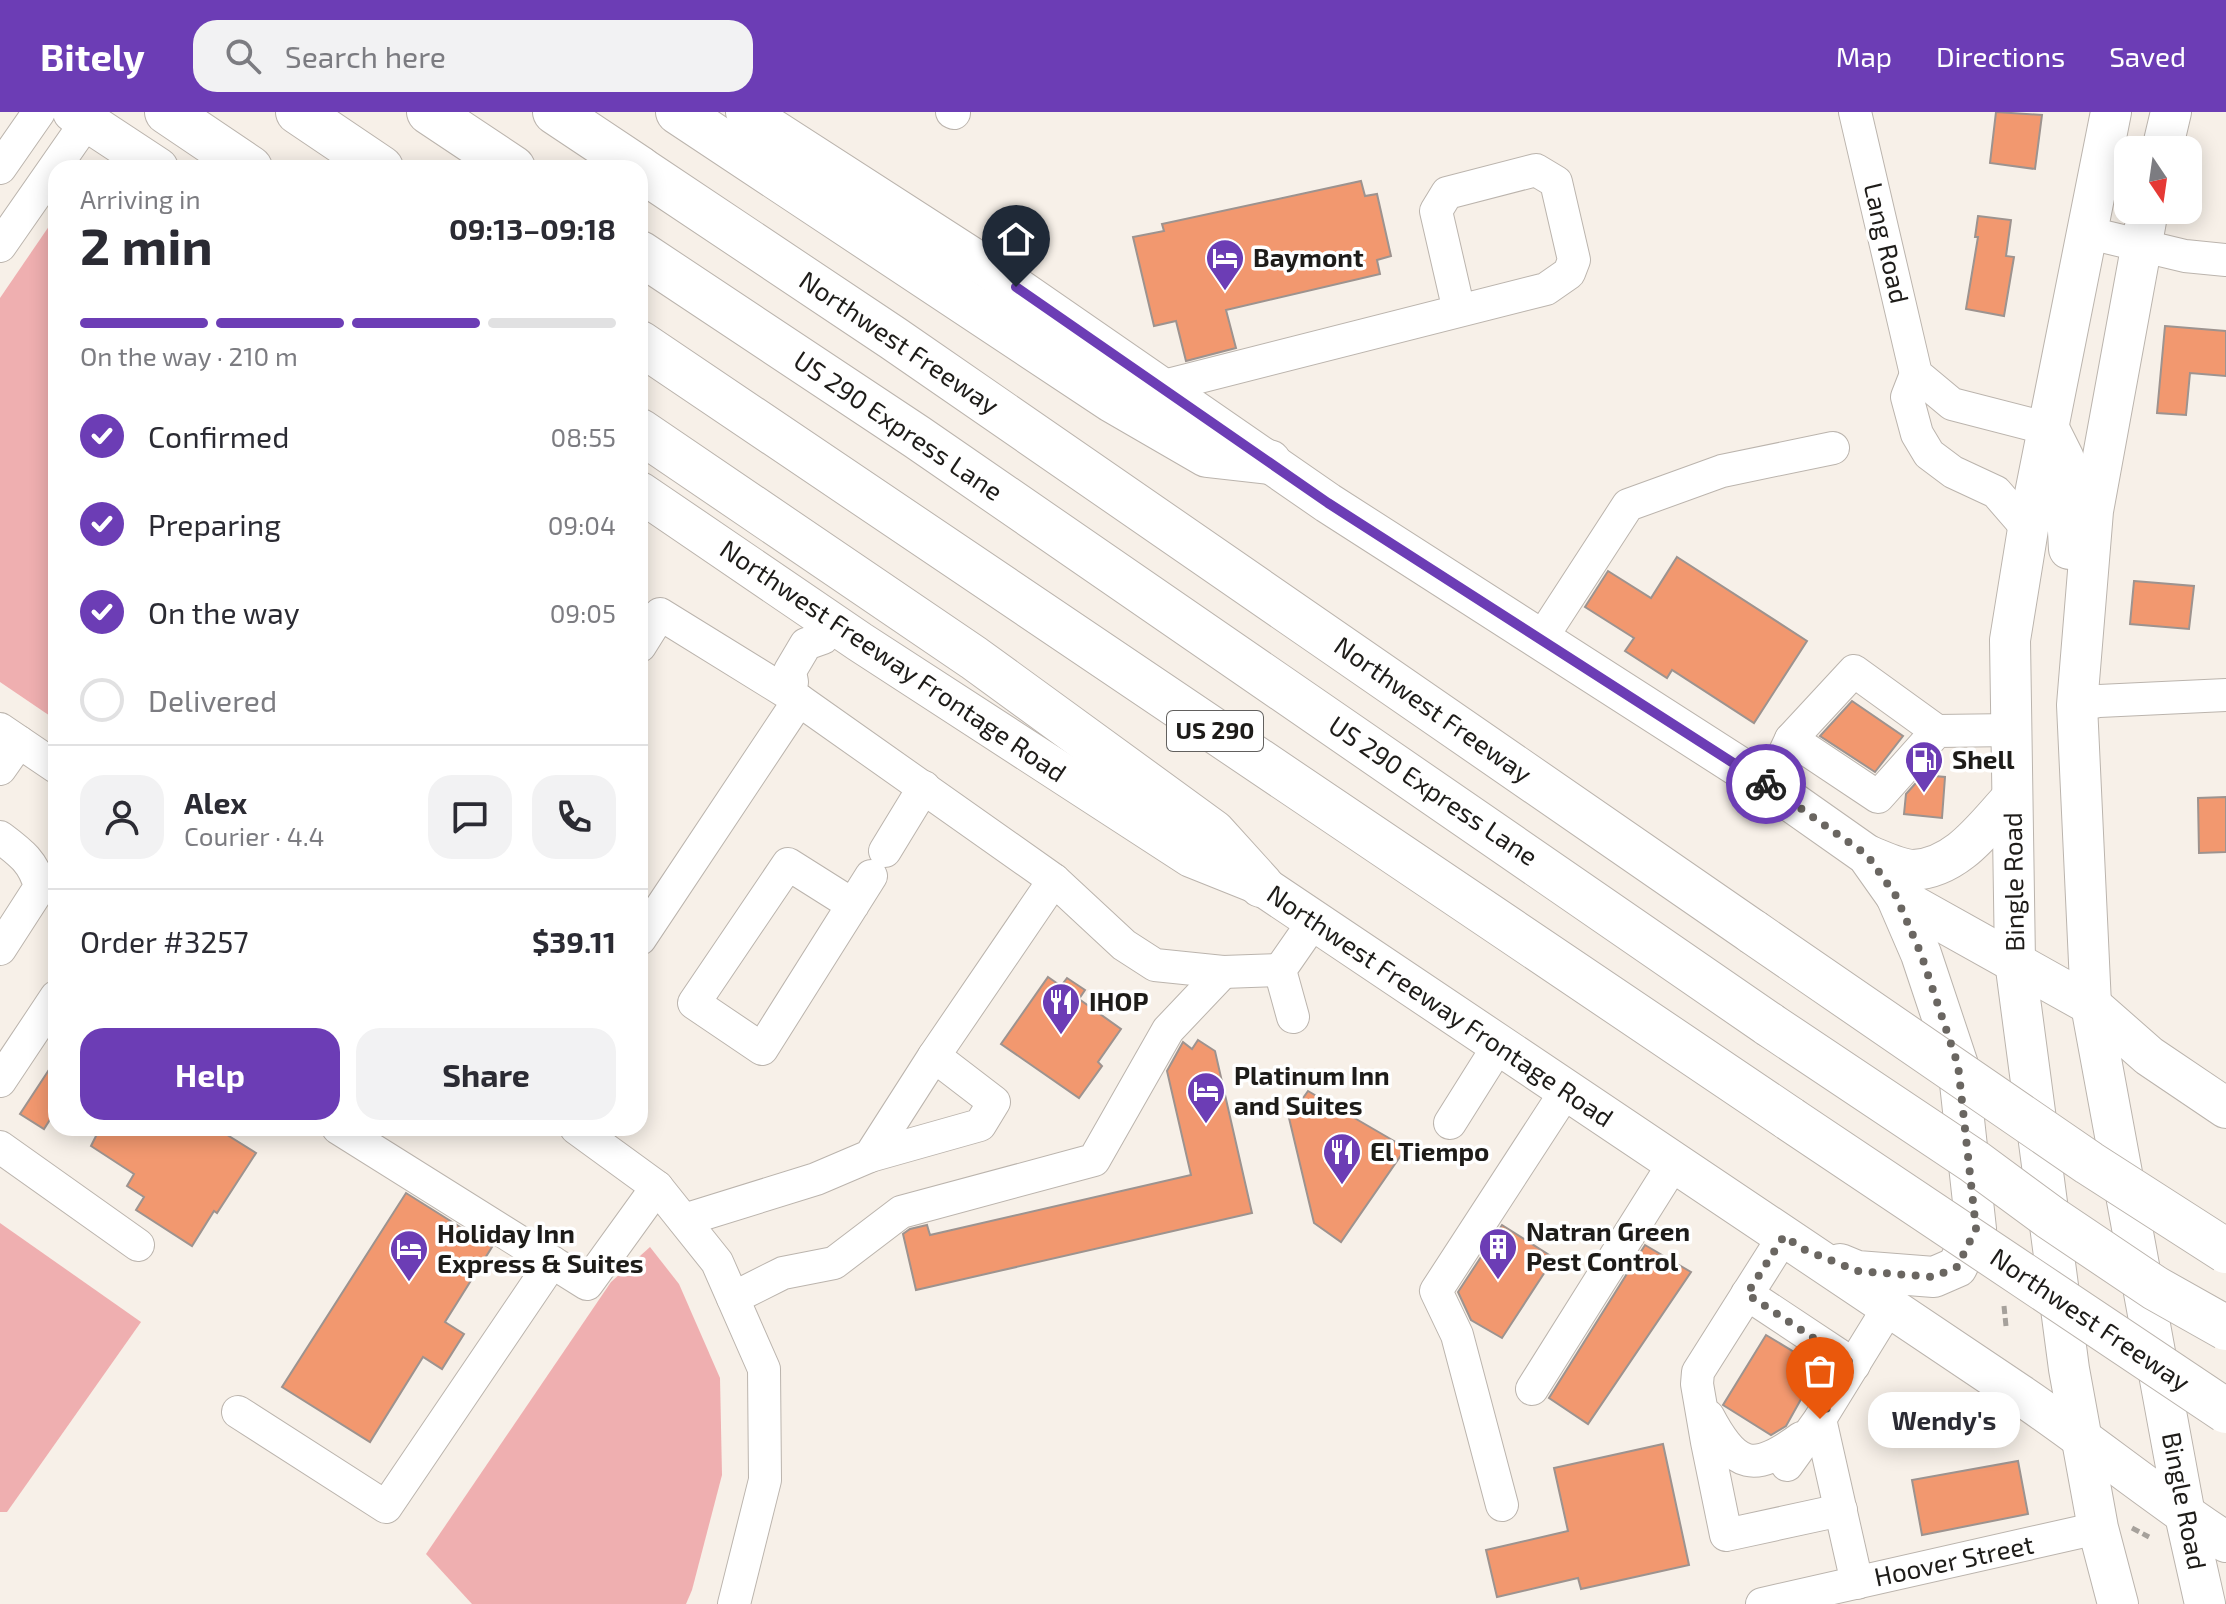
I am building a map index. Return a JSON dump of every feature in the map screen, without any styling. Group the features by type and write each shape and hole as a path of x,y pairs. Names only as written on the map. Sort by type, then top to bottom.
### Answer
{"highway":[{"path":"167,112 238,160"},
{"path":"298,112 369,160"},
{"path":"429,112 501,160"},
{"name":"Northwest Freeway","path":"555,112 627,160"},
{"path":"678,112 1112,400 1207,455 1269,462"},
{"name":"Northwest Freeway","path":"648,174 893,338 2089,1163 2226,1251"},
{"name":"US 290 Express Lane","path":"648,258 930,446 1770,1025 1975,1162 2051,1218 2155,1288 2226,1328"},
{"name":"Northwest Freeway","path":"648,348 2226,1411"},
{"path":"648,436 961,649 1213,832 1261,885"}],"main road":[{"path":"746,112 991,270 1269,462 1769,786 1867,855 1912,870 1941,863 1959,854 2012,798"},
{"name":"Bingle Road","path":"2111,112 2028,529 2010,640 2015,961 2069,1369 2081,1436 2112,1526 2118,1604"},
{"path":"2165,136 2171,112"},
{"path":"80,117 146,160"},
{"name":"Bingle Road","path":"2144,227 2093,511 2078,691 2091,1005 2185,1515 2205,1604"},
{"path":"2049,429 2064,459 2078,691"},
{"name":"Northwest Freeway Frontage Road","path":"648,498 828,631 1191,857 1261,885 2081,1436 2226,1542"},
{"path":"1793,1243 1857,1271 1934,1277 1957,1267 1976,1229 1958,1065 1921,954 1896,896 1867,855"},
{"path":"1896,896 2091,1005 2149,1056 2226,1108"}],"street":[{"path":"0,168 39,112"},
{"name":"Lang Road","path":"1855,112 1916,374 1907,397 1917,434 1929,454 1953,472 1996,492 2028,529"},
{"path":"53,160 80,117"},
{"path":"0,246 48,169"},
{"path":"1160,387 1546,289 1569,273 1574,260 1556,182 1536,170 1447,193 1436,211 1459,311"},
{"path":"2085,232 2144,227 2185,256 2226,260"},
{"path":"1916,374 1952,404 2049,429"},
{"path":"1541,639 1628,505 1722,471 1833,448"},
{"path":"650,607 792,691 1054,880 1124,945 1155,965 1223,972 1280,970"},
{"path":"648,926 792,691 790,671 806,644 828,631"},
{"path":"1769,786 1791,739 1854,671 1937,731 2012,730"},
{"path":"2078,691 2108,700 2226,695"},
{"path":"1791,739 1878,797 1937,731"},
{"path":"0,769 10,736 48,762"},
{"path":"853,905 788,864 694,1003 762,1049 853,905 924,787"},
{"path":"0,837 28,858 37,872 40,887 0,949"},
{"path":"870,1156 1054,880"},
{"path":"1280,970 1314,921"},
{"path":"1280,970 1293,1017"},
{"path":"733,1298 783,1273 834,1263 901,1212 1094,1160 1168,1030 1223,972"},
{"path":"0,1081 48,1009"},
{"path":"1450,1123 1499,1045"},
{"path":"684,1220 816,1179 870,1156 980,1125 994,1102 934,1056"},
{"path":"1502,1505 1457,1335 1436,1291 1566,1091"},
{"path":"351,1136 587,1284 657,1187"},
{"path":"587,1136 657,1187 717,1262 764,1369 765,1480 734,1604"},
{"path":"0,1147 138,1245"},
{"path":"1532,1389 1674,1163"},
{"path":"1793,1243 1747,1294 1698,1372 1707,1442 1726,1535 1841,1510"},
{"path":"238,1412 386,1507 552,1262"},
{"path":"1747,1294 1854,1365"},
{"path":"1716,1483 1771,1472 1787,1465 1821,1435 1854,1365 1889,1307"},
{"path":"1700,1399 1718,1434 1732,1453 1743,1460 1752,1462 1778,1455 1821,1435"},
{"path":"1821,1435 1857,1583"},
{"path":"1707,1442 1724,1463 1738,1472 1752,1475"},
{"name":"Hoover Street","path":"1780,1602 2112,1526"}],"path":[{"path":"2112,1526 2149,1537"}],"shaded area":[{"path":"48,228 48,715 0,682 0,298"},
{"path":"0,1223 141,1322 7,1512 0,1512"},
{"path":"650,1247 679,1284 720,1378 722,1475 686,1604 472,1604 426,1554 611,1282"}],"building":[{"path":"1996,112 2042,115 2035,169 1990,163"},
{"name":"Baymont","path":"1361,181 1365,196 1377,194 1391,256 1377,260 1380,274 1226,310 1236,348 1186,361 1176,321 1154,326 1133,237 1164,231 1162,224"},
{"path":"1978,216 2011,220 2006,256 2014,257 2004,316 1966,309 1978,237 1975,237"},
{"path":"2165,326 2226,331 2226,376 2190,373 2186,415 2157,413"},
{"path":"1677,557 1807,641 1754,723 1672,670 1667,678 1625,651 1634,638 1585,607 1608,571 1651,598"},
{"path":"2134,581 2194,586 2189,629 2130,624"},
{"path":"1852,701 1903,736 1875,772 1820,736"},
{"path":"1923,775 1945,777 1942,818 1904,814 1906,794"},
{"path":"2226,797 2226,852 2199,853 2198,798"},
{"name":"IHOP","path":"1048,977 1061,986 1067,978 1085,990 1079,999 1121,1029 1098,1062 1102,1066 1079,1098 1001,1044"},
{"name":"Platinum Inn and Suites","path":"1198,1040 1215,1051 1252,1213 916,1290 903,1234 910,1229 927,1225 930,1235 1191,1175 1167,1071 1183,1042 1192,1049"},
{"path":"48,1071 48,1123 44,1129 20,1114"},
{"name":"El Tiempo","path":"1308,1091 1406,1148 1341,1242 1314,1223 1289,1118"},
{"path":"96,1136 229,1136 256,1153 192,1246 136,1210 144,1197 127,1186 134,1174 91,1146"},
{"name":"Holiday Inn Express & Suites","path":"406,1193 492,1247 445,1322 464,1334 442,1369 423,1357 370,1442 282,1387"},
{"name":"Natran Green Pest Control","path":"1502,1225 1554,1258 1502,1338 1471,1320 1458,1292"},
{"path":"1645,1245 1691,1272 1588,1424 1549,1398"},
{"path":"1766,1335 1819,1367 1786,1426 1771,1435 1723,1405"},
{"path":"1663,1444 1689,1565 1581,1589 1578,1578 1497,1597 1486,1550 1568,1531 1554,1468"},
{"path":"2018,1461 2028,1514 1922,1535 1912,1480"}],"way so far":[{"path":"1766,784 1867,855 1896,896 1921,954 1958,1065 1976,1229 1957,1267 1934,1277 1857,1271 1803,1249 1784,1236 1747,1294 1854,1365 1820,1419"}],"place":[{"name":"Baymont","path":"1225,292"},
{"name":"Shell","path":"1924,794"},
{"name":"IHOP","path":"1061,1036"},
{"name":"Platinum Inn and Suites","path":"1206,1125"},
{"name":"El Tiempo","path":"1342,1186"},
{"name":"Natran Green Pest Control","path":"1498,1281"},
{"name":"Holiday Inn Express & Suites","path":"409,1283"},
{"name":"Wendy's","path":"1820,1419"}],"route":[{"path":"1016,287 1328,503 1766,784"}]}
